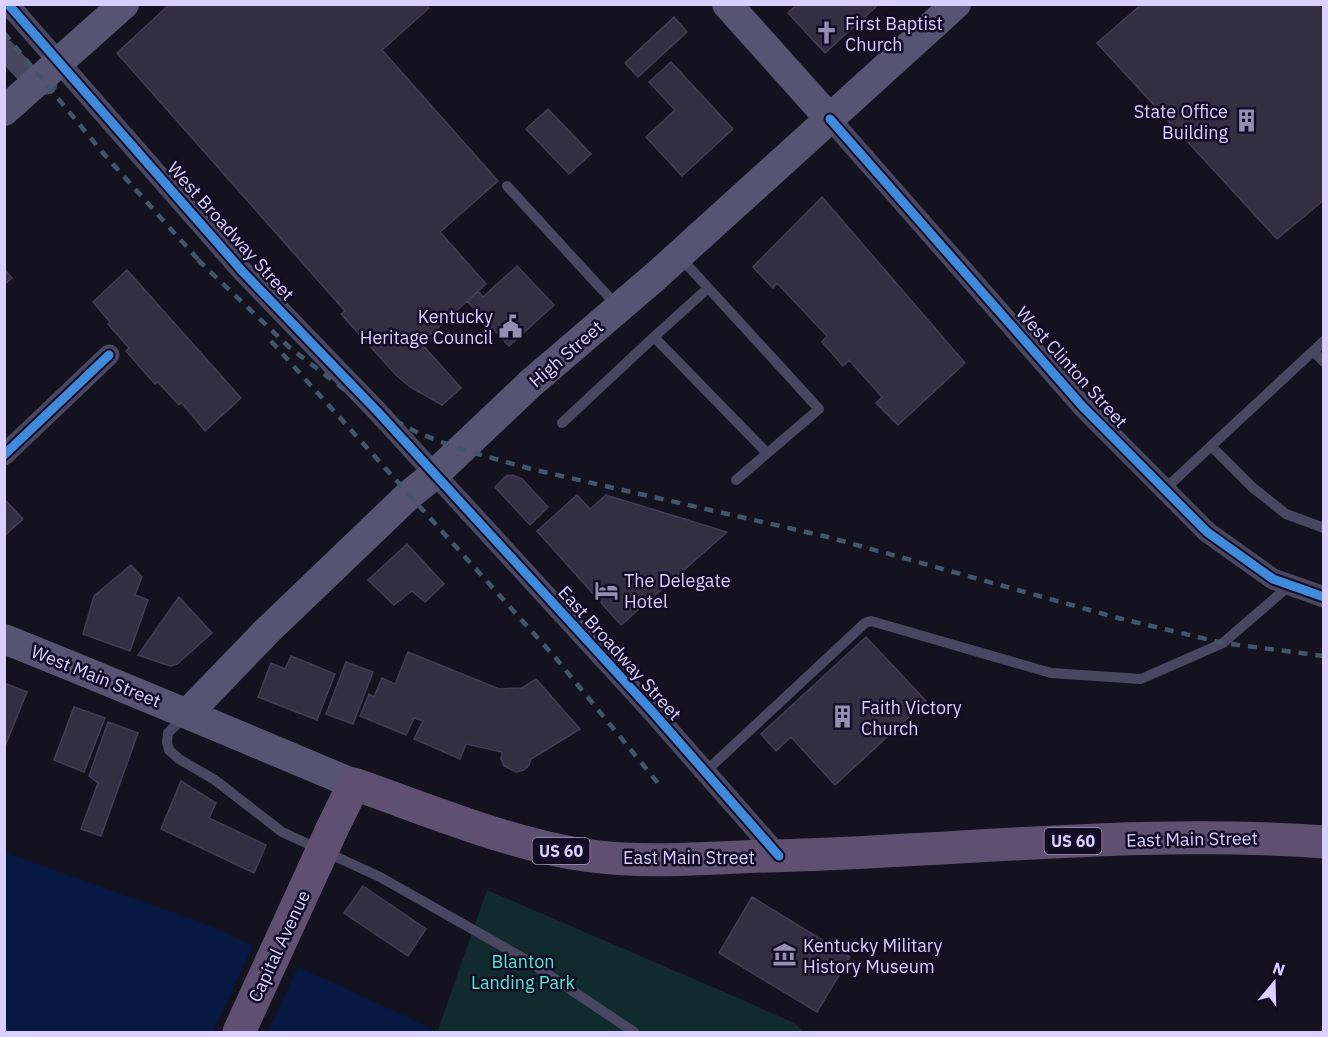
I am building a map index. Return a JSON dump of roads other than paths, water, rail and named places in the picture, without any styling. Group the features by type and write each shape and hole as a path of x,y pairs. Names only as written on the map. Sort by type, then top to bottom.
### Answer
{"main road":[{"path":"4,111 36,84 67,72 124,4"},
{"name":"West Clinton Street","path":"727,4 830,119"},
{"name":"High Street","path":"187,714 284,615 410,494 434,475 531,383 679,256 956,4"},
{"name":"West Main Street","path":"4,639 148,696 187,714"},
{"name":"East Main Street","path":"187,714 354,784 492,832 548,848 585,855 635,859 778,856 1095,840 1256,837 1323,842"},
{"name":"Capital Avenue","path":"239,1032 354,784"}],"street":[{"name":"West Broadway Street","path":"8,4 243,272 377,411 434,475"},
{"path":"4,49 36,84"},
{"name":"West Clinton Street","path":"830,119 1083,407 1207,532 1273,579 1323,597"},
{"path":"4,455 109,355"},
{"name":"East Broadway Street","path":"434,475 651,710 778,856"}],"lane":[{"path":"507,186 619,308"},
{"path":"679,256 819,409 736,480"},
{"path":"562,423 708,288"},
{"path":"654,337 767,453"},
{"path":"1165,489 1323,341"},
{"path":"1313,351 1323,362"},
{"path":"1211,446 1252,487 1286,514 1323,528"},
{"path":"705,773 865,623 871,621 1052,673 1141,679 1223,643 1290,585"},
{"path":"187,714 168,733 169,750 179,759 215,780 282,832 380,877 525,959 634,1032"}],"water":[{"path":"4,852 206,924 437,1032 5,1032"}],"railway":[{"path":"4,33 103,153 203,265"},
{"path":"198,260 289,347 358,400 418,433 460,449 531,469 828,537 1118,618 1223,643 1324,656"},
{"path":"271,341 554,656 662,788"}],"place":[{"name":"First Baptist Church","path":"827,33"},
{"name":"State Office Building","path":"1246,121"},
{"name":"Kentucky Heritage Council","path":"511,326"},
{"name":"The Delegate Hotel","path":"606,590"},
{"name":"Faith Victory Church","path":"843,717"},
{"name":"Kentucky Military History Museum","path":"785,955"}],"park label":[{"name":"Blanton Landing Park","path":"523,971"}]}
